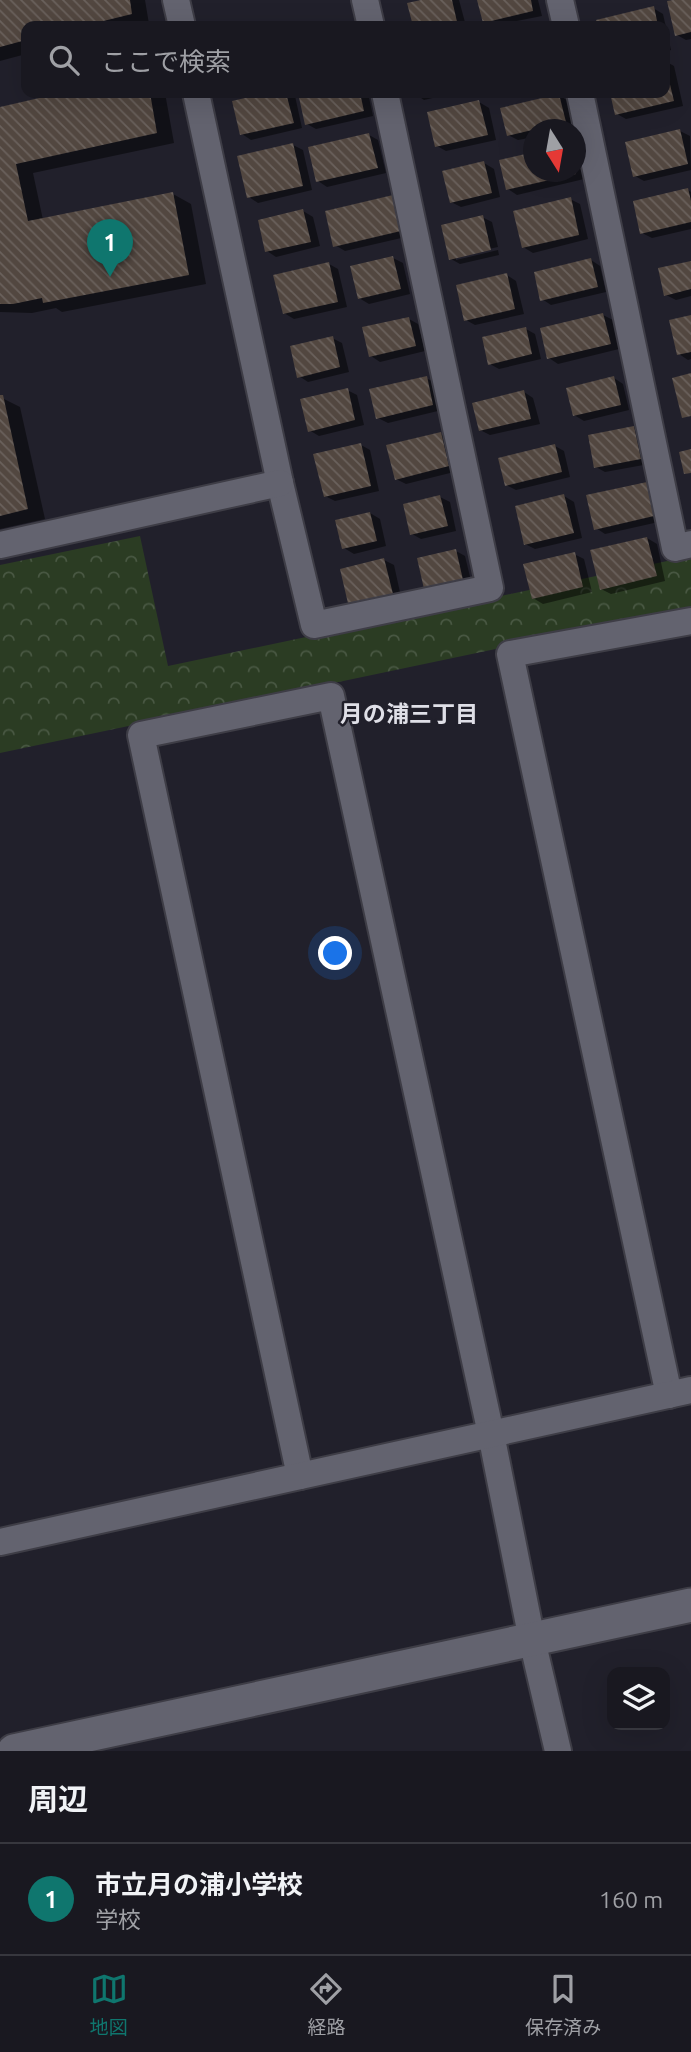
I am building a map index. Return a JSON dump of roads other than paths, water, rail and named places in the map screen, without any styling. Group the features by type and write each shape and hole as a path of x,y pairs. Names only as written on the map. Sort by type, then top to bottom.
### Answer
{"street":[{"path":"177,0 180,21"},
{"path":"365,0 370,21"},
{"path":"560,0 565,21"},
{"path":"197,98 280,483 314,625 489,588 386,98"},
{"path":"581,98 675,548 691,544"},
{"path":"0,545 280,483"},
{"path":"0,1542 680,1392 510,654 691,621"},
{"path":"300,1476 141,735 331,696 558,1751"},
{"path":"15,1751 691,1605"}],"place":[{"name":"市立月の浦小学校","path":"110,277"}],"district":[{"name":"月の浦三丁目","path":"409,713"}]}
